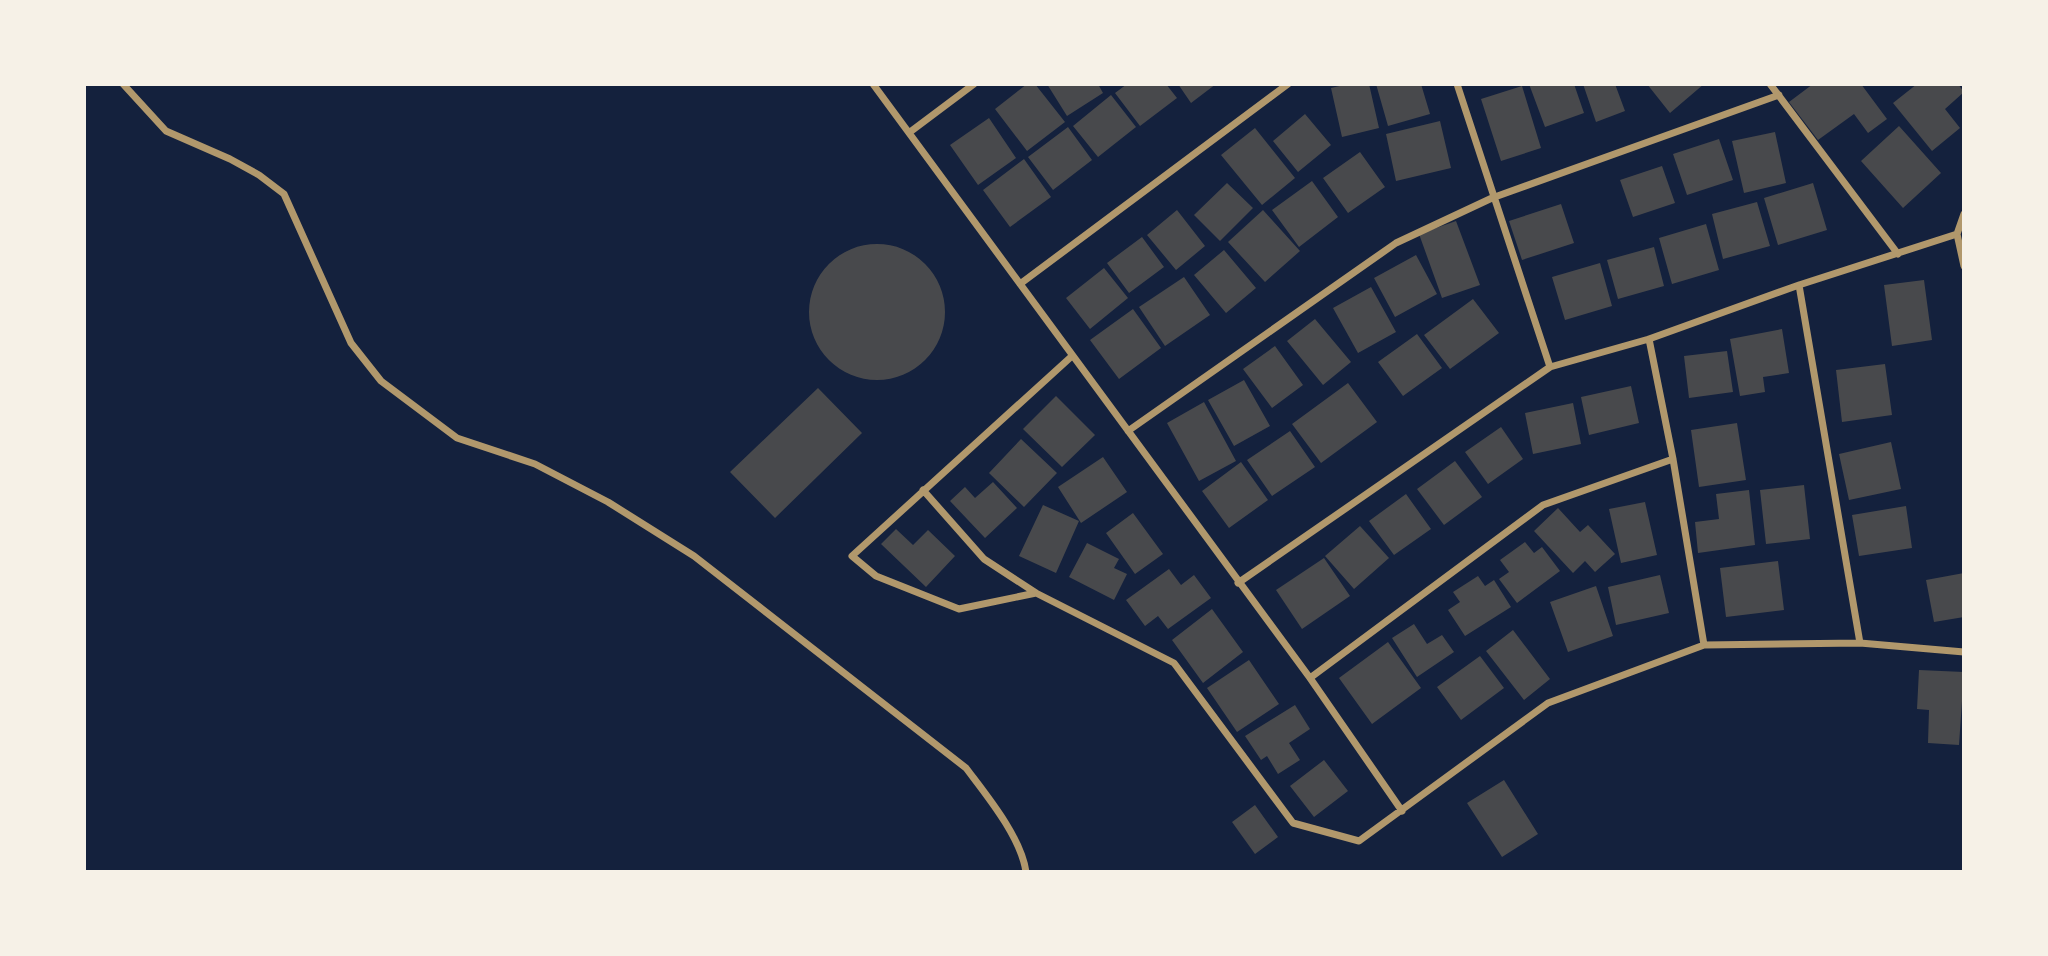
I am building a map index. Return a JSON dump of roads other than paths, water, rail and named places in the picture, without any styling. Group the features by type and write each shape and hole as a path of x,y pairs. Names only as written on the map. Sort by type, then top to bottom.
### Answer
{"street":[{"path":"123,84 166,131 259,175 284,194 351,343 381,381 457,438 535,464 608,502 694,556 966,768 997,808 1025,862 1026,872"},
{"path":"873,84 1310,678 1402,811"},
{"path":"910,132 974,84"},
{"path":"1020,284 1288,84"},
{"path":"1457,84 1492,198 1550,367"},
{"path":"1770,84 1898,254"},
{"path":"1128,430 1396,243 1492,198 1779,95"},
{"path":"1964,214 1961,236 1964,265"},
{"path":"1238,583 1550,367 1649,339 1799,285 1961,236"},
{"path":"1799,285 1860,643"},
{"path":"1649,339 1673,459 1703,645"},
{"path":"1036,593 959,608 876,576 852,556 1072,355"},
{"path":"1310,678 1542,505 1673,459"},
{"path":"923,489 984,559 1036,593 1174,663 1293,823 1359,841 1548,703 1703,645 1860,643 1964,652"}]}
